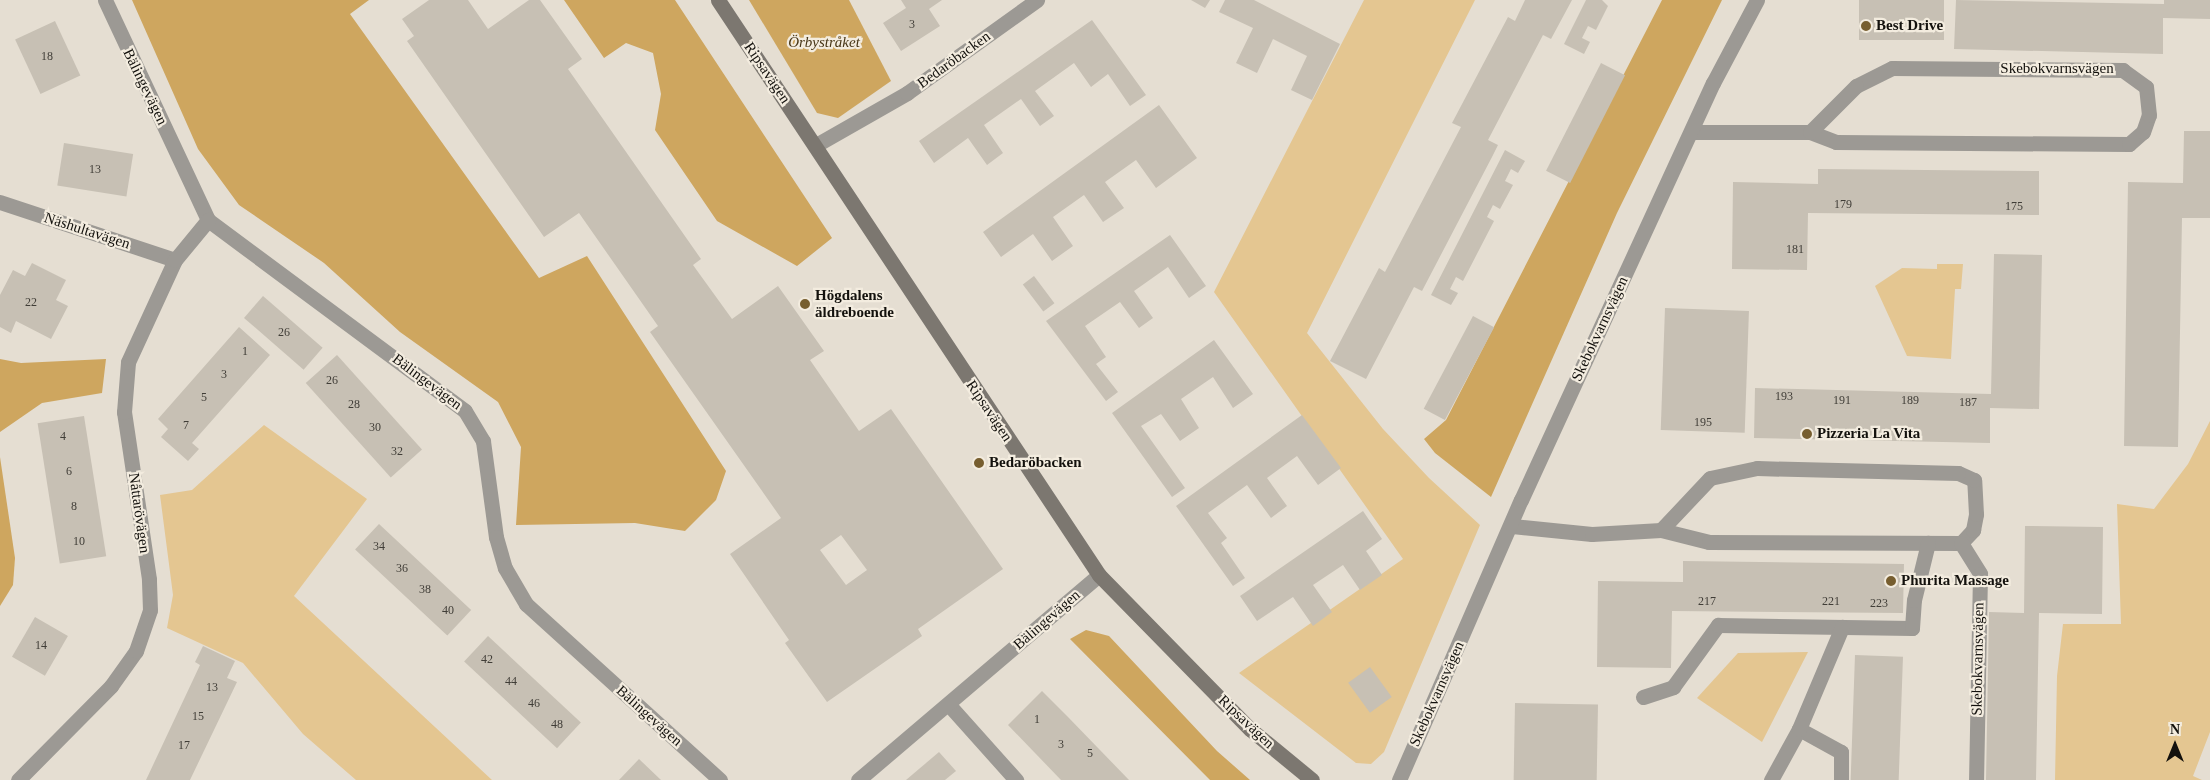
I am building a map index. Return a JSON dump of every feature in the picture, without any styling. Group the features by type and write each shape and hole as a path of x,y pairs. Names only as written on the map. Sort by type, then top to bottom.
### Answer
{"street":[{"name":"Bälingevägen","path":"105,0 208,220 465,411 484,441 496,537 505,568 526,604 720,780"},
{"name":"Ripsavägen","path":"718,0 816,145 876,242 1099,575 1250,729 1312,780"},
{"name":"Bedaröbacken","path":"816,145 907,93 1037,0"},
{"name":"Skebokvarnsvägen","path":"1399,780 1691,132 1757,0"},
{"name":"Skebokvarnsvägen","path":"1691,132 1810,132 1836,142 2129,144 2143,132 2149,116 2146,87 2123,70 1892,68 1856,86 1810,132"},
{"name":"Näshultavägen","path":"0,202 175,260"},
{"name":"Nåttarövägen","path":"18,780 111,686 136,651 150,610 149,579 124,412 128,362 175,260 208,220"},
{"path":"1512,526 1592,534 1661,530 1709,542 1961,544 1973,530 1976,492 1974,480 1958,473 1757,468 1710,478 1661,530"},
{"path":"1643,697 1673,687 1718,625 1912,628 1914,600 1928,543"},
{"name":"Skebokvarnsvägen","path":"1961,544 1980,574 1976,780"},
{"name":"Bälingevägen","path":"858,780 950,705 1099,575"},
{"path":"1771,780 1799,729 1842,627"},
{"path":"950,705 1016,780"},
{"path":"1799,729 1841,752 1841,780"}],"shaded area":[{"path":"1364,0 1475,0 1307,333 1383,429 1429,478 1480,525 1384,752 1371,764 1356,763 1239,673 1403,559 1214,292"},
{"path":"1937,264 1963,264 1961,289 1955,289 1951,359 1907,356 1875,286 1902,268 1937,269"},
{"path":"2210,421 2210,732 2193,776 2202,780 2055,780 2057,676 2063,624 2121,624 2117,504 2154,509 2188,464"},
{"path":"264,425 367,499 294,596 492,780 356,780 303,734 243,663 167,628 173,595 160,495 192,490"},
{"path":"1808,652 1762,742 1697,698 1738,653"}],"green space":[{"path":"132,0 369,0 350,14 539,278 587,256 726,471 716,500 685,531 635,523 516,525 521,447 498,402 400,332 324,263 239,205 198,149"},
{"path":"564,0 675,0 832,238 797,266 717,221 655,130 661,94 653,53 626,43 604,58"},
{"name":"Örbystråket","path":"749,0 849,0 891,81 838,118 817,113"},
{"path":"1662,0 1722,0 1617,213 1491,497 1435,453 1424,439 1446,420"},
{"path":"0,359 21,363 106,359 102,393 42,403 0,432"},
{"path":"0,457 15,558 13,585 0,606"},
{"path":"1086,630 1109,636 1217,751 1250,780 1210,780 1070,639"}],"building":[{"path":"429,0 468,0 488,29 529,0 540,0 582,59 568,69 701,259 693,265 732,319 778,286 824,351 810,360 859,431 891,409 1003,569 918,629 922,636 827,702 785,643 789,640 730,554 781,518 650,332 658,326 579,213 544,237 407,41 414,36 402,19","holes":["841,535 867,570 846,585 820,550"]},
{"path":"901,0 942,0 929,9 940,26 901,51 883,23 906,8"},
{"path":"1191,0 1210,0 1205,8"},
{"path":"1225,0 1254,0 1340,44 1312,100 1291,90 1307,56 1273,39 1257,73 1236,63 1253,28 1219,12"},
{"path":"1525,0 1572,0 1551,39 1543,35 1488,140 1498,145 1492,157 1422,291 1414,287 1366,379 1330,361 1379,268 1385,272 1461,127 1452,123 1508,17 1515,21"},
{"path":"1586,0 1602,0 1608,6 1596,30 1588,26 1582,38 1590,42 1584,54 1564,44"},
{"path":"1859,0 1944,0 1944,40 1859,40"},
{"path":"1956,0 2164,4 2164,0 2210,0 2210,19 2163,18 2163,54 1954,49"},
{"path":"1092,20 1146,95 1130,106 1108,74 1091,87 1074,63 1035,91 1054,116 1040,126 1021,99 984,125 1003,153 987,165 968,138 934,163 919,141"},
{"path":"55,21 80,75 40,94 15,40"},
{"path":"1601,63 1625,75 1570,183 1546,171"},
{"path":"1159,105 1197,158 1156,188 1136,160 1105,182 1124,208 1103,222 1084,195 1053,217 1073,246 1052,261 1033,234 1001,257 983,232"},
{"path":"2184,131 2210,131 2210,218 2182,218 2178,447 2124,446 2128,182 2183,183"},
{"path":"64,143 133,154 126,196 57,185"},
{"path":"1505,150 1525,161 1518,173 1511,169 1505,181 1513,185 1500,209 1493,205 1487,217 1494,221 1463,281 1456,277 1450,289 1458,293 1451,305 1431,295"},
{"path":"1818,169 2039,171 2039,215 1808,213 1807,270 1732,269 1733,182 1818,184"},
{"path":"1170,235 1206,286 1189,298 1168,267 1134,291 1153,318 1139,328 1120,302 1085,326 1106,357 1096,364 1118,392 1106,401 1046,321"},
{"path":"1994,254 2042,255 2039,409 1990,408 1990,443 1754,438 1755,388 1991,394"},
{"path":"32,263 66,280 56,300 68,306 51,339 16,321 11,333 0,327 0,295 13,270 25,276"},
{"path":"1034,276 1054,303 1043,312 1023,284"},
{"path":"263,296 323,348 304,370 244,318"},
{"path":"1665,308 1749,311 1745,433 1661,430"},
{"path":"1473,316 1494,327 1445,420 1424,409"},
{"path":"239,327 270,355 192,443 199,449 188,461 161,437 168,429 158,419"},
{"path":"1214,340 1253,394 1233,408 1213,377 1181,399 1199,428 1180,441 1161,414 1141,426 1185,488 1172,497 1112,413"},
{"path":"337,355 422,449 391,477 306,383"},
{"path":"1302,415 1341,468 1318,485 1297,456 1267,478 1287,506 1271,518 1247,485 1208,513 1227,538 1221,543 1245,578 1233,586 1176,506"},
{"path":"84,416 106,556 60,564 38,423"},
{"path":"1363,511 1382,539 1366,551 1382,575 1360,590 1343,565 1313,585 1332,612 1313,626 1293,597 1257,621 1240,596"},
{"path":"379,524 471,610 447,636 355,550"},
{"path":"2025,526 2103,527 2102,614 2039,613 2036,780 1986,780 1989,612 2024,613"},
{"path":"1683,561 1904,564 1903,613 1672,611 1671,668 1597,667 1598,581 1683,582"},
{"path":"35,617 68,636 45,676 12,657"},
{"path":"488,636 581,723 557,748 464,662"},
{"path":"203,646 235,661 227,678 237,682 190,780 146,780 200,665 195,662"},
{"path":"1855,655 1903,657 1899,780 1851,780"},
{"path":"1370,667 1392,697 1370,713 1348,683"},
{"path":"1042,691 1129,780 1061,780 1008,725"},
{"path":"1515,703 1598,704 1597,780 1514,780"},
{"path":"939,752 956,771 945,780 906,780"},
{"path":"639,759 661,780 619,780"}],"place":[{"name":"Best Drive","path":"1866,26"},
{"name":"Högdalens äldreboende","path":"805,304"},
{"name":"Pizzeria La Vita","path":"1807,434"},
{"name":"Bedaröbacken","path":"979,463"},
{"name":"Phurita Massage","path":"1891,581"}]}
